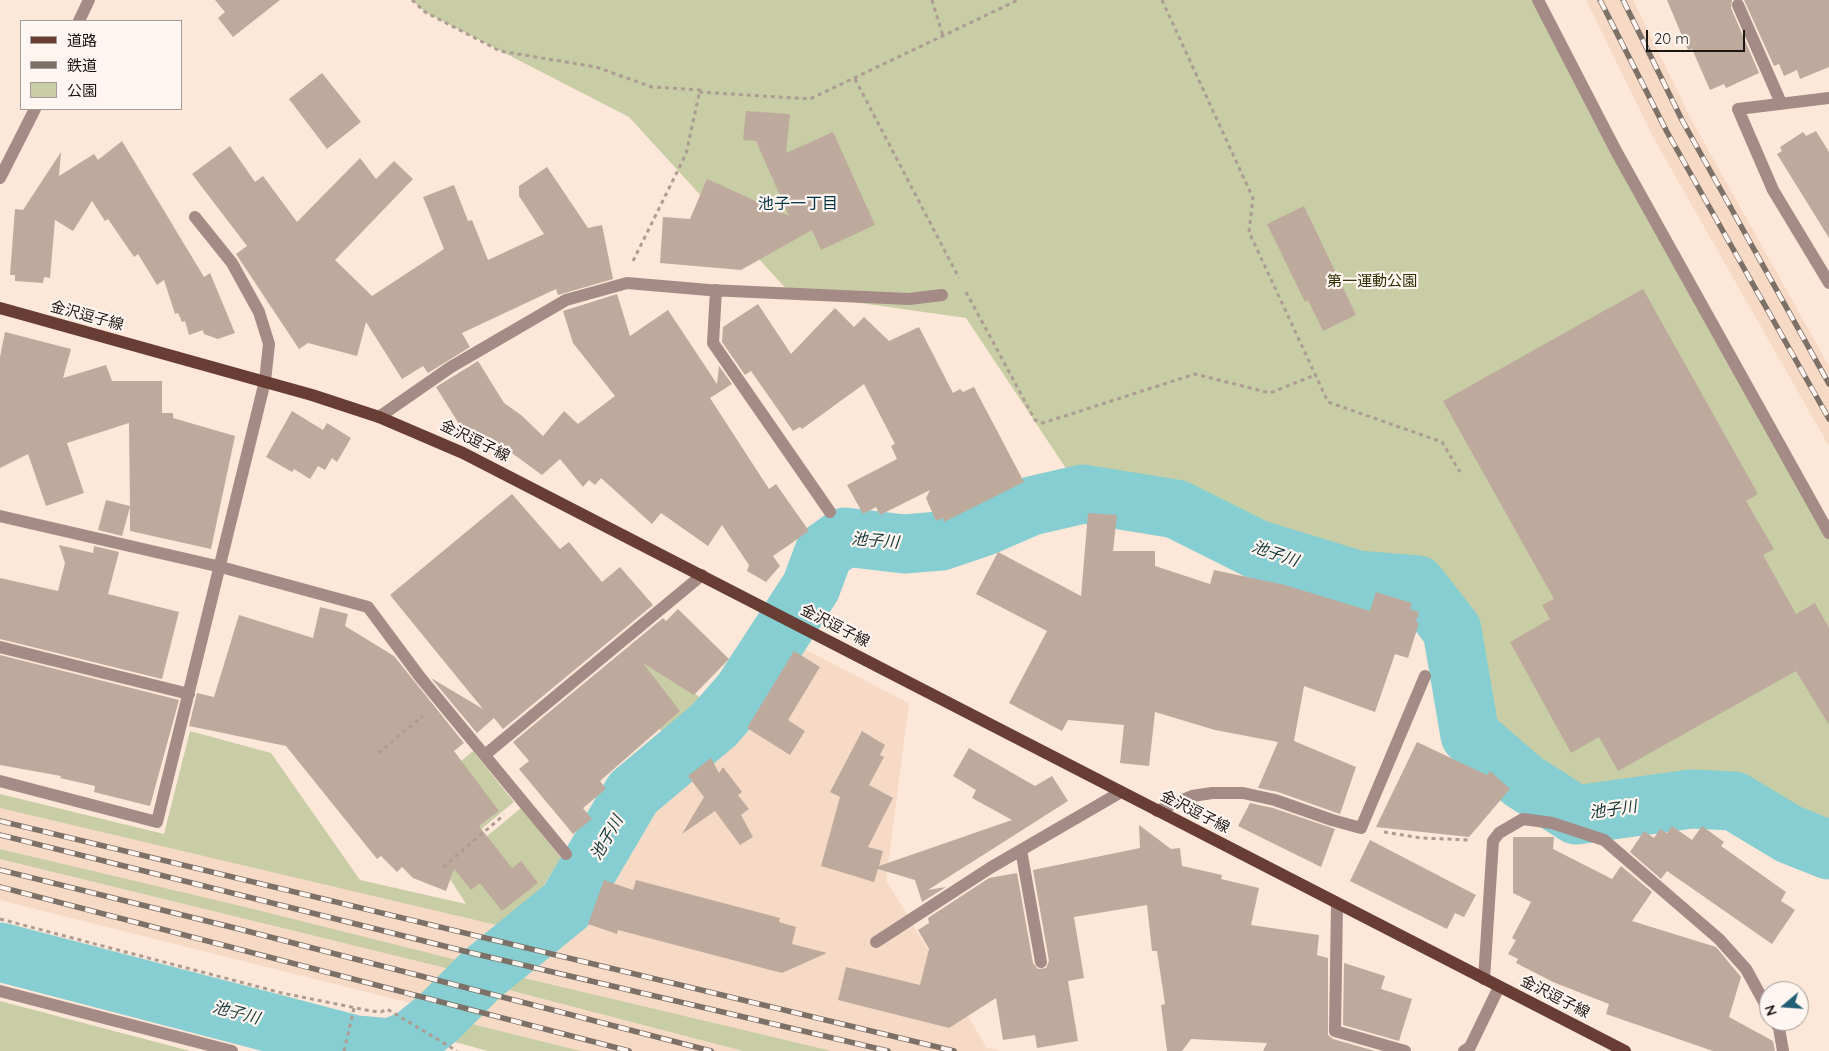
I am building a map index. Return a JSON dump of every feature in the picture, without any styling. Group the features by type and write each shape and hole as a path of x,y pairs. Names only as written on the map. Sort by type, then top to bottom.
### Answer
{"main road":[{"name":"金沢逗子線","path":"0,308 265,381 379,417 463,452 1625,1051"}],"street":[{"path":"79,20 89,0"},
{"path":"1538,0 1616,151 1829,533"},
{"path":"1738,5 1781,103"},
{"path":"1829,98 1738,109 1773,190 1829,283"},
{"path":"0,178 34,110"},
{"path":"0,781 157,822 221,567 265,381 269,344 259,312 232,263 195,217"},
{"path":"379,417 452,367 566,300 626,282 716,290 909,299 942,295"},
{"path":"716,290 713,343 830,512"},
{"path":"0,516 221,567 368,607 441,702 486,754 566,854"},
{"path":"486,754 702,575"},
{"path":"0,647 189,694"},
{"path":"1157,811 1192,796 1212,793 1243,793 1275,800 1361,828 1425,676"},
{"path":"876,942 990,868 1121,792"},
{"path":"1484,979 1493,841 1499,832 1523,819 1552,823 1604,840 1718,939 1746,969 1759,993"},
{"path":"1021,850 1041,962"},
{"path":"1337,904 1334,1031 1405,1051"},
{"path":"1464,1051 1470,1047 1499,987"},
{"path":"0,991 232,1051"},
{"path":"1780,1031 1783,1051"}],"path":[{"path":"412,0 425,12 500,51 596,67 652,87 810,99 1018,0"},
{"path":"932,0 943,36"},
{"path":"1162,0 1252,198 1249,232 1328,402 1442,442 1460,472"},
{"path":"855,79 960,280"},
{"path":"626,282 631,266 686,154 699,92"},
{"path":"964,289 1035,420 1043,424 1195,374 1270,393 1315,375"},
{"path":"378,753 441,702"},
{"path":"443,866 523,799"},
{"path":"1361,828 1421,838 1493,841"},
{"path":"0,919 282,993 354,1008 381,1012 387,1009 457,1051"},
{"path":"344,1051 354,1008"}],"shaded area":[{"path":"1586,0 1633,0 1692,121 1829,366 1829,446 1654,139"},
{"path":"794,644 909,703 886,880 987,1048 1001,1051 832,1051 507,974 543,951 553,939 574,924 643,804 705,755 744,715"},
{"path":"0,808 505,927 472,953 465,962 0,849"},
{"path":"0,859 455,970 410,1003 0,900"},
{"path":"497,987 743,1051 581,1051 456,1020"}],"green space":[{"name":"第一運動公園","path":"412,0 1539,0 1829,522 1829,851 1734,801 1576,815 1470,735 1452,630 1417,585 1083,494 966,318 790,293 629,117 425,12"},
{"path":"640,639 704,702 690,720 669,739 603,668"},
{"path":"190,731 271,753 360,880 466,904 445,871 521,808 561,858 541,890 505,927 0,808 0,794 164,834"},
{"path":"473,751 514,802 439,864 400,813"},
{"path":"0,849 465,962 454,970 0,859"},
{"path":"507,974 832,1051 743,1051 497,987"},
{"path":"0,1001 190,1051 0,1051"},
{"path":"456,1020 581,1051 488,1051 455,1042 444,1035"}],"building":[{"path":"215,0 280,0 233,37 218,18 225,12"},
{"path":"1667,0 1732,0 1731,8 1759,73 1726,88 1724,84 1710,90 1692,49 1688,50"},
{"path":"1744,0 1829,0 1829,67 1800,79 1797,70 1784,76 1779,64 1774,66"},
{"path":"322,73 361,122 327,149 289,99"},
{"path":"746,111 790,114 786,153 833,132 875,225 821,250 812,230 741,270 660,263 663,217 690,219 707,179 789,216 756,141 743,140"},
{"path":"1816,131 1829,152 1829,238 1777,154 1782,151 1780,147 1803,132 1806,136"},
{"path":"122,141 204,277 210,273 235,333 218,339 204,334 203,330 189,335 185,321 182,322 178,313 175,314 164,280 157,285 138,254 134,257 108,219 105,221 92,201 73,231 55,220 50,278 44,277 43,283 15,281 15,275 10,275 15,209 23,210 61,152 59,176 94,154 98,160"},
{"path":"230,146 255,182 263,176 297,222 360,158 376,179 394,161 413,179 335,260 372,296 444,249 423,197 454,185 468,221 472,220 488,260 544,234 519,196 519,186 547,167 588,228 602,225 613,279 558,295 556,289 462,333 470,347 428,373 423,366 402,379 366,322 357,356 308,343 299,349 236,254 247,246 192,174"},
{"path":"1304,206 1356,315 1323,331 1308,300 1305,302 1267,224"},
{"path":"1643,289 1758,494 1746,501 1774,549 1763,555 1796,614 1815,603 1829,628 1829,725 1796,671 1618,771 1599,737 1571,753 1510,642 1550,619 1542,605 1554,599 1443,401"},
{"path":"617,294 630,336 668,310 717,384 719,366 732,384 710,398 769,489 776,484 809,531 773,556 780,566 766,582 747,571 749,565 722,525 708,546 661,513 652,524 601,478 595,485 589,480 583,487 560,459 542,475 490,437 486,442 459,424 436,387 478,361 504,403 521,415 543,436 564,411 578,424 615,396 573,343 563,311"},
{"path":"758,304 791,354 835,308 854,327 864,317 889,341 919,327 953,393 960,389 963,392 974,387 1024,482 944,522 943,518 936,521 926,498 930,490 880,515 876,507 863,514 847,485 897,459 891,446 895,444 864,384 802,429 800,427 793,431 751,371 745,375 722,342 723,327"},
{"path":"5,332 71,349 63,378 106,365 112,381 162,381 162,413 173,413 173,418 235,436 211,549 130,531 130,507 122,536 98,530 106,500 130,506 129,423 67,443 84,493 46,506 28,454 0,468 0,357"},
{"path":"292,411 323,430 327,423 351,438 337,462 332,458 325,470 318,466 310,479 294,469 292,472 266,457"},
{"path":"512,494 560,549 569,542 602,582 620,567 653,605 503,729 494,718 477,733 431,678 483,709 390,595"},
{"path":"1088,513 1117,515 1113,551 1155,551 1155,566 1210,584 1214,570 1285,585 1370,611 1376,592 1412,603 1410,609 1419,612 1416,622 1419,623 1408,658 1395,654 1375,712 1304,686 1294,741 1356,767 1340,814 1278,792 1258,788 1278,742 1215,730 1155,712 1149,766 1120,763 1124,725 1068,720 1062,731 1009,703 1047,631 976,594 998,552 1081,596"},
{"path":"59,545 93,553 94,546 119,552 108,594 179,612 162,679 0,639 0,578 58,591 65,563"},
{"path":"320,607 348,614 345,626 394,656 464,743 454,751 499,811 479,826 512,868 521,861 538,883 502,911 480,883 471,890 454,869 446,891 413,878 402,867 397,872 381,856 377,859 286,746 189,726 197,693 214,697 239,615 313,638"},
{"path":"678,609 729,659 694,695 643,663 680,711 600,781 606,789 583,808 592,819 573,834 519,769 529,761 513,742 663,618 666,621"},
{"path":"794,651 820,667 788,720 805,731 790,755 747,728"},
{"path":"0,655 179,700 150,806 94,792 95,786 60,778 61,776 0,765"},
{"path":"862,731 885,745 880,755 884,757 869,785 893,798 868,847 883,851 879,866 1012,820 972,798 976,790 953,776 969,748 1035,786 1052,776 1068,801 928,890 946,887 922,902 915,880 878,869 874,882 821,866 840,797 830,792"},
{"path":"1417,742 1487,775 1490,771 1510,789 1469,837 1376,827"},
{"path":"711,758 719,773 723,767 742,792 738,795 749,809 741,815 753,837 740,845 715,811 682,834 704,797 688,776"},
{"path":"1250,803 1273,808 1335,829 1321,867 1238,826"},
{"path":"1139,825 1171,849 1180,848 1182,866 1222,875 1221,879 1259,888 1251,925 1319,935 1317,955 1328,958 1328,1035 1333,1039 1375,1051 1263,1051 1267,1043 1191,1039 1182,1051 1167,1051 1161,1005 1165,1004 1157,951 1152,951 1147,905 1074,917 1084,978 1068,981 1078,1041 1037,1048 1035,1035 1003,1040 996,998 949,1028 838,1000 846,967 920,985 929,949 918,930 929,923 928,918 989,878 1017,873 1033,963 1038,969 1046,968 1049,961 1033,870 1140,848"},
{"path":"1672,826 1692,840 1702,826 1724,842 1721,846 1786,892 1781,901 1795,910 1772,944 1667,871 1661,879 1630,852 1644,831 1654,838 1660,829 1667,833"},
{"path":"1513,837 1554,837 1553,849 1612,879 1621,866 1652,892 1632,921 1716,947 1741,977 1729,1017 1773,1041 1775,1051 1713,1051 1606,1014 1609,1004 1553,982 1516,963 1518,959 1508,954 1516,940 1512,938 1531,902 1513,893"},
{"path":"1370,840 1476,895 1464,917 1455,913 1447,929 1350,881"},
{"path":"604,880 633,890 636,880 780,918 779,922 796,927 792,944 827,953 782,973 618,930 617,934 588,924"},
{"path":"1344,963 1385,976 1381,989 1412,999 1399,1041 1343,1025"}],"waterway":[{"name":"池子川","path":"0,952 356,1045 390,1048 412,1039 438,1018 482,974 567,905 633,793 714,725 742,693 811,587 824,552 845,537 904,544 941,541 985,526 1031,506 1083,494 1176,509 1256,549 1357,580 1417,585 1452,630 1470,735 1523,781 1576,815 1691,799 1734,801 1789,834 1829,850"}],"railway":[{"path":"1600,0 1667,132 1829,419"},
{"path":"1623,0 1683,122 1829,384"},
{"path":"0,821 954,1051"},
{"path":"0,835 472,953 888,1051"},
{"path":"0,870 239,929 711,1051"},
{"path":"0,887 629,1051"}],"district":[{"name":"池子一丁目","path":"798,204"}]}
